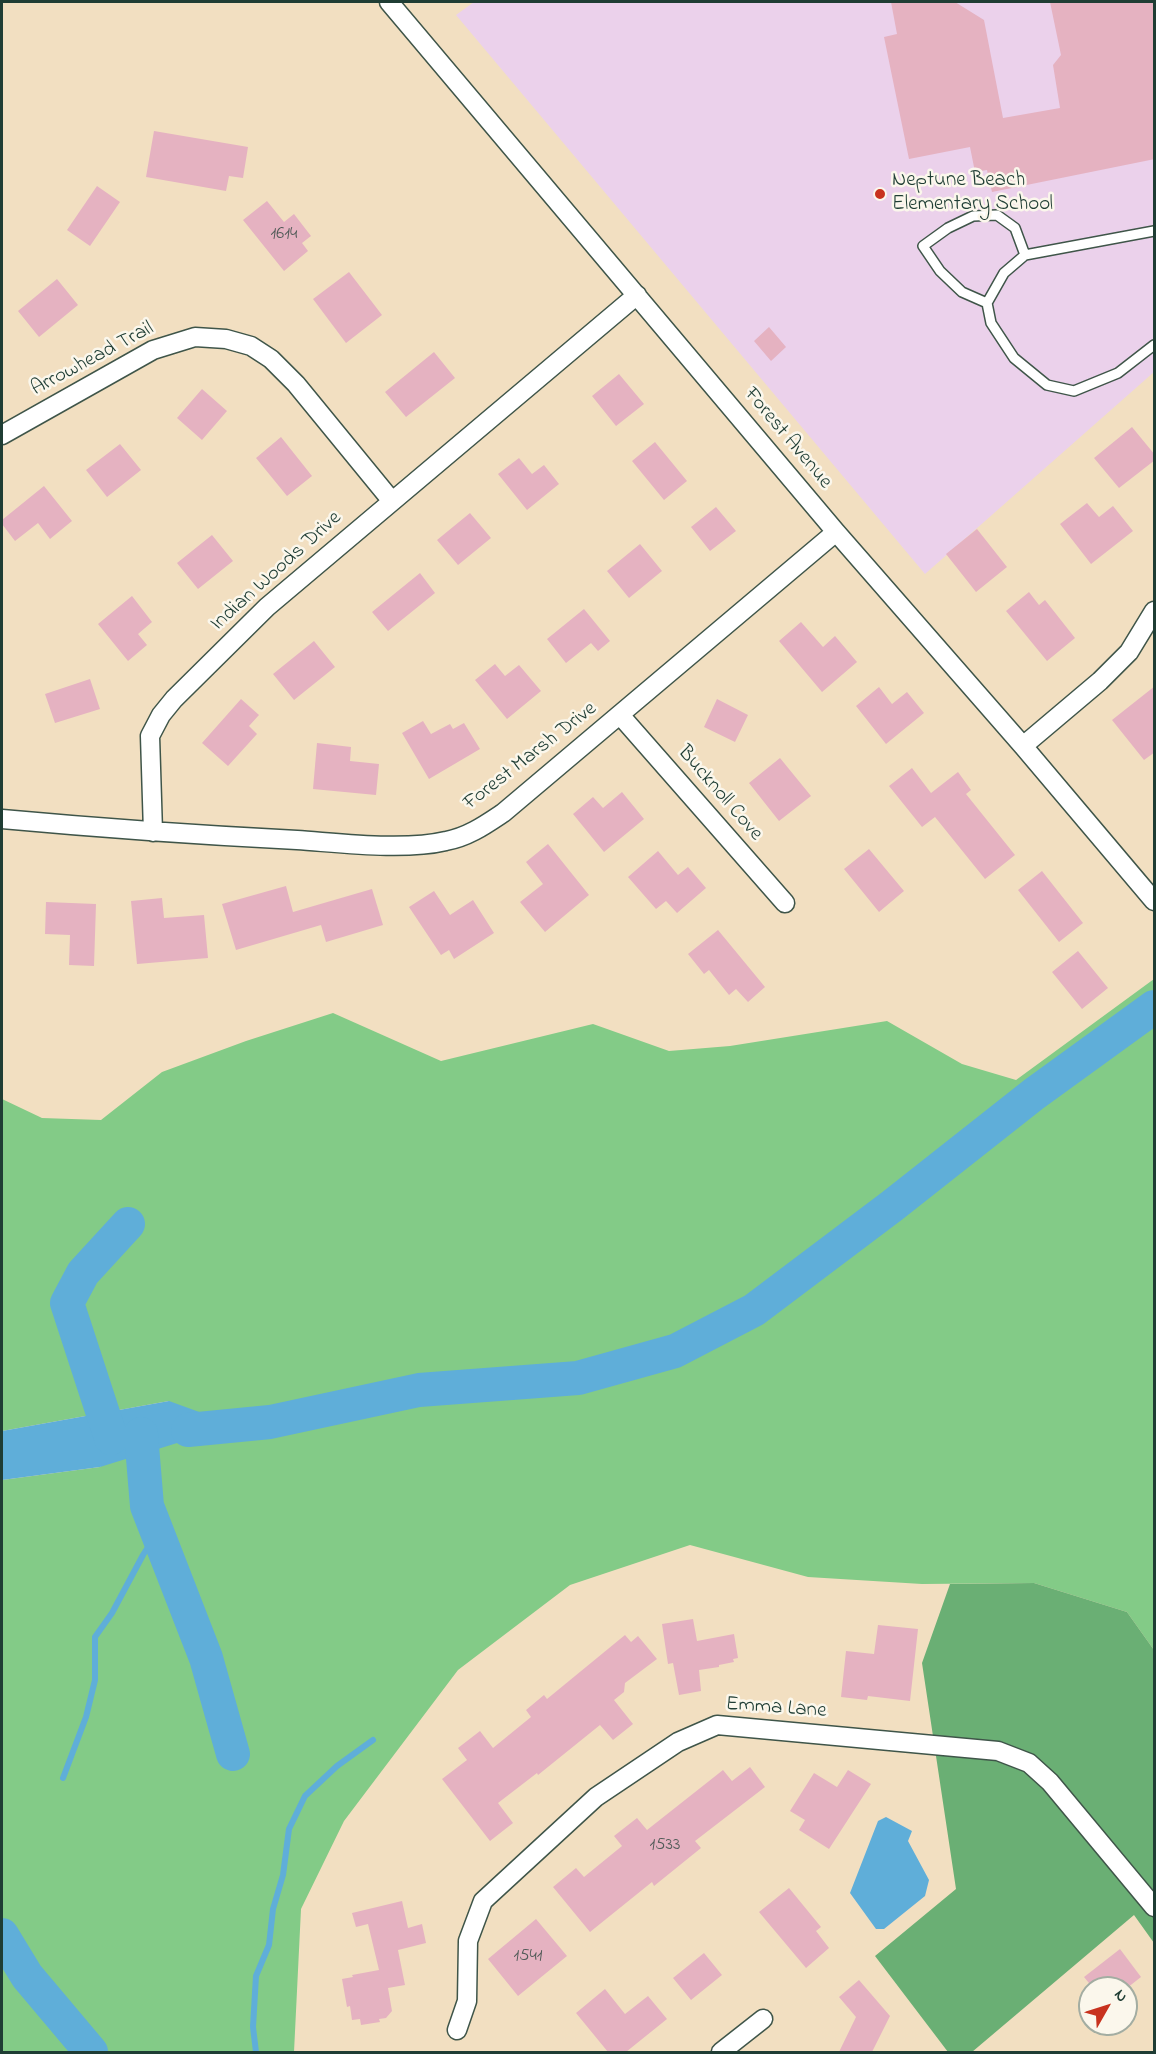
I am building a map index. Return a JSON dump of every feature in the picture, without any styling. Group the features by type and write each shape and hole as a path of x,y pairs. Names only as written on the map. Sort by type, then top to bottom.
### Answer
{"street":[{"name":"Forest Avenue","path":"389,2 836,532 1155,901"},
{"name":"Indian Woods Drive","path":"153,832 150,736 161,715 174,699 267,607 637,295"},
{"name":"Arrowhead Trail","path":"2,435 153,350 195,337 225,339 251,346 271,358 296,384 392,500"},
{"name":"Forest Marsh Drive","path":"153,832 413,846 447,841 480,829 503,813 836,532"},
{"path":"1023,746 1100,681 1129,652 1155,611"},
{"name":"Bucknoll Cove","path":"620,715 784,903"},
{"path":"2,819 153,832"},
{"name":"Emma Lane","path":"457,2030 467,2001 468,1941 483,1901 597,1797 678,1742 717,1725 998,1750 1029,1763 1050,1782 1155,1907"},
{"path":"721,2052 764,2019"}],"lane":[{"path":"987,303 962,292 940,271 923,246 948,228 973,216 997,215 1015,228 1025,255"},
{"path":"1155,231 1025,255 1004,273 987,303 992,323 1014,358 1047,385 1074,391 1118,373 1155,345"}],"shaded area":[{"name":"Neptune Beach Elementary School","path":"474,2 1154,2 1154,372 925,574 456,15"}],"green space":[{"path":"1154,979 1154,1650 1127,1612 1034,1583 922,1584 808,1577 690,1545 570,1585 458,1670 344,1821 301,1909 294,2052 2,2052 2,1480 100,1467 169,1401 2,1431 2,1099 42,1118 101,1120 162,1072 246,1041 333,1013 441,1061 593,1024 669,1051 730,1046 887,1021 962,1064 1016,1080"},
{"path":"1034,1583 1127,1612 1154,1650 1154,1943 1134,1915 972,2052 948,2052 875,1956 956,1889 922,1663 950,1584"}],"water":[{"path":"169,1401 235,1425 100,1467 2,1480 2,1431"},
{"path":"886,1817 912,1831 908,1841 929,1880 925,1896 884,1929 876,1929 850,1893 878,1821"}],"building":[{"path":"891,2 955,2 984,20 1003,118 1060,108 1053,65 1061,55 1050,2 1155,2 1155,159 992,192 987,170 975,172 970,147 909,159 884,37 897,34"},
{"path":"154,131 248,147 243,178 229,176 226,191 146,177"},
{"path":"97,186 120,202 90,246 67,230"},
{"path":"267,201 284,222 294,214 311,236 302,243 308,251 284,271 243,220"},
{"path":"349,272 382,315 346,343 313,299"},
{"path":"57,279 78,305 39,337 18,311"},
{"path":"769,327 786,347 771,361 754,341"},
{"path":"434,352 455,378 406,417 385,392"},
{"path":"619,374 644,404 616,426 592,396"},
{"path":"202,389 227,411 202,440 177,418"},
{"path":"1132,427 1155,455 1155,460 1119,488 1094,458"},
{"path":"281,437 312,476 287,496 256,458"},
{"path":"655,442 687,481 664,500 632,461"},
{"path":"120,444 141,470 107,497 86,470"},
{"path":"519,458 532,474 544,465 559,484 527,510 498,474"},
{"path":"44,486 72,521 50,539 38,523 15,541 2,524 2,520"},
{"path":"1087,503 1099,517 1113,506 1133,531 1091,564 1060,524"},
{"path":"716,507 736,531 710,551 691,527"},
{"path":"470,513 491,538 458,565 437,540"},
{"path":"977,529 1007,567 976,592 946,554"},
{"path":"212,535 233,561 198,589 177,563"},
{"path":"640,544 662,571 629,598 607,571"},
{"path":"420,573 435,593 388,631 372,612"},
{"path":"1029,592 1039,605 1045,600 1075,638 1047,661 1006,611"},
{"path":"132,596 152,622 138,634 147,645 128,661 98,624"},
{"path":"584,609 610,641 598,651 591,643 566,663 547,639"},
{"path":"801,622 823,647 835,636 857,662 822,692 779,641"},
{"path":"314,641 335,667 294,700 273,674"},
{"path":"495,664 505,676 519,665 541,691 507,719 475,680"},
{"path":"90,679 100,709 55,723 45,694"},
{"path":"1155,686 1155,752 1144,760 1112,720"},
{"path":"879,687 892,704 907,692 924,713 886,744 856,706"},
{"path":"241,699 259,715 249,726 257,734 228,766 202,743"},
{"path":"717,699 748,715 735,742 704,727"},
{"path":"423,721 431,734 450,724 453,729 464,723 480,749 429,779 402,733"},
{"path":"317,743 351,747 350,761 379,764 376,795 313,789"},
{"path":"780,758 811,796 779,821 749,783"},
{"path":"912,768 931,793 958,772 971,790 966,794 1015,855 985,879 935,817 922,827 889,786"},
{"path":"622,792 644,819 604,852 573,814 593,797 603,808"},
{"path":"548,844 589,895 545,932 520,902 543,884 526,862"},
{"path":"869,849 904,891 879,912 844,869"},
{"path":"658,851 678,875 688,867 706,888 677,913 666,901 656,909 628,877"},
{"path":"1042,871 1083,923 1059,942 1018,890"},
{"path":"286,886 293,912 372,889 383,925 326,942 321,925 236,950 222,904"},
{"path":"434,891 450,915 473,900 494,933 454,959 449,950 441,955 409,907"},
{"path":"162,898 164,918 204,915 208,958 137,964 131,901"},
{"path":"46,902 96,904 94,966 69,965 70,935 45,934"},
{"path":"718,930 765,987 748,1002 736,989 729,995 709,970 704,974 688,954"},
{"path":"1078,951 1108,988 1082,1009 1052,972"},
{"path":"693,1619 697,1641 734,1634 738,1658 733,1659 734,1662 719,1665 719,1667 699,1670 701,1691 679,1695 673,1663 668,1664 662,1624"},
{"path":"878,1625 918,1629 910,1701 868,1696 867,1700 841,1697 846,1651 874,1654"},
{"path":"625,1635 631,1642 638,1636 657,1659 625,1683 624,1692 614,1700 633,1724 613,1740 600,1725 538,1775 537,1773 498,1803 513,1823 490,1841 442,1779 467,1760 458,1748 480,1731 493,1748 531,1717 526,1710 544,1695 547,1699"},
{"path":"750,1767 765,1787 695,1841 701,1848 654,1886 652,1882 590,1932 553,1887 576,1868 584,1877 622,1846 614,1836 637,1818 647,1830 723,1770 732,1781"},
{"path":"848,1770 871,1784 829,1849 799,1830 805,1820 790,1811 814,1773 837,1787"},
{"path":"789,1888 821,1927 816,1931 829,1948 806,1968 759,1912"},
{"path":"402,1901 408,1928 422,1924 426,1943 398,1950 405,1985 388,1988 392,2011 386,2018 379,2019 380,2022 361,2025 360,2019 352,2020 342,1979 379,1970 368,1924 356,1927 352,1913"},
{"path":"536,1919 567,1956 518,1996 488,1959"},
{"path":"1120,1949 1141,1977 1138,1979 1138,1976 1085,1976"},
{"path":"704,1953 722,1975 691,2000 673,1978"},
{"path":"859,1980 890,2016 872,2052 839,2052 856,2017 839,1997"},
{"path":"605,1989 625,2014 648,1996 667,2019 626,2052 608,2052 576,2013"}],"waterway":[{"path":"188,1430 270,1422 419,1390 578,1378 675,1351 754,1310 892,1206 1034,1094 1154,1007"},
{"path":"111,1438 67,1303 83,1273 128,1224"},
{"path":"141,1434 147,1506 206,1658 233,1754"},
{"path":"63,1778 86,1717 95,1680 95,1637 112,1613 157,1533"},
{"path":"256,2052 253,2027 256,1976 269,1945 273,1909 283,1875 289,1829 305,1796 337,1766 373,1740"},
{"path":"2,1935 27,1976 91,2052"}],"place":[{"name":"Neptune Beach Elementary School","path":"880,194"}]}
